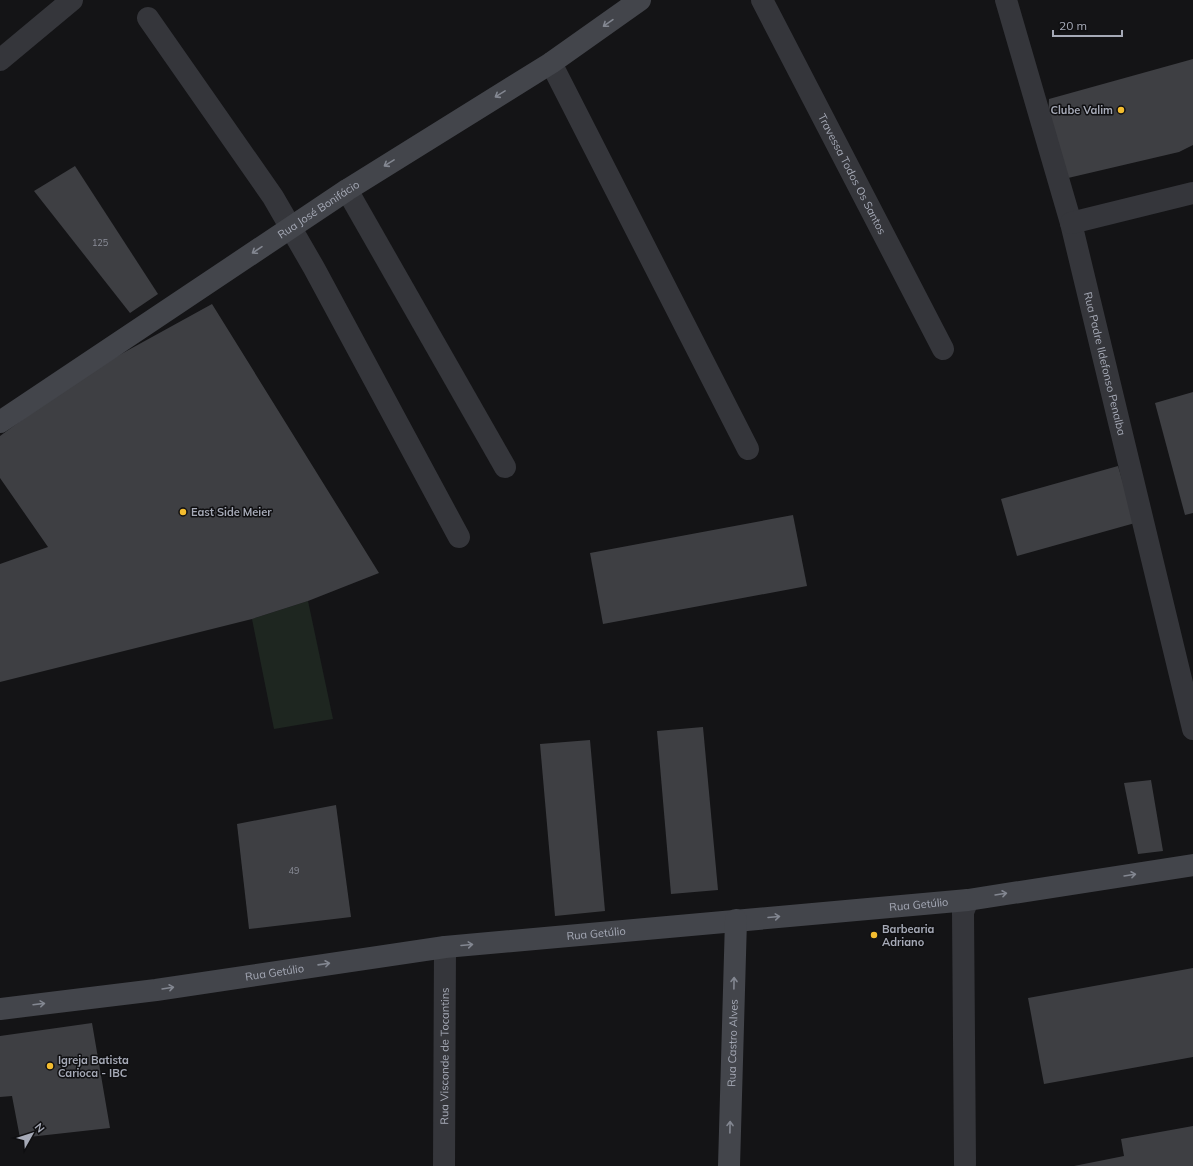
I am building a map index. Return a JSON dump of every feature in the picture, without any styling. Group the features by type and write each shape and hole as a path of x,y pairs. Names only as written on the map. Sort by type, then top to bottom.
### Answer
{"street":[{"path":"0,60 72,0"},
{"name":"Rua José Bonifácio","path":"0,422 290,227 550,63 640,0"},
{"name":"Travessa Todos Os Santos","path":"762,0 943,348"},
{"name":"Rua Padre Ildefonso Penalba","path":"1006,0 1071,223 1193,729"},
{"path":"148,18 273,197 459,537"},
{"path":"550,63 748,449"},
{"path":"347,190 505,467"},
{"path":"1071,223 1193,193"},
{"name":"Rua Getúlio","path":"0,1009 156,990 446,947 968,900 1193,866"},
{"path":"965,1164 963,912 968,900"},
{"name":"Rua Castro Alves","path":"729,1166 736,920"},
{"name":"Rua Visconde de Tocantins","path":"444,1166 446,947"}],"shaded area":[{"path":"308,601 333,719 274,729 252,619"}],"building":[{"name":"Clube Valim","path":"1193,59 1193,145 1179,152 1068,178 1048,122 1049,99"},
{"path":"75,166 158,294 130,313 34,191"},
{"name":"East Side Meier","path":"212,304 379,573 308,601 252,619 0,682 0,564 48,547 0,478 0,436 83,375"},
{"path":"1193,392 1193,513 1185,515 1155,403"},
{"path":"1118,466 1135,523 1017,556 1001,499"},
{"path":"793,515 807,586 603,624 590,553"},
{"path":"703,727 718,890 671,894 657,731"},
{"path":"590,740 605,911 555,916 540,744"},
{"path":"1151,780 1163,851 1138,854 1124,783"},
{"path":"336,805 351,917 249,929 237,824"},
{"path":"1193,968 1193,1057 1044,1084 1028,998"},
{"name":"Igreja Batista Carioca - IBC","path":"92,1023 110,1128 20,1138 12,1096 0,1097 0,1036"},
{"path":"1193,1126 1193,1166 1074,1166 1124,1156 1121,1139"}],"place":[{"name":"Clube Valim","path":"1121,110"},
{"name":"East Side Meier","path":"183,512"},
{"name":"Barbearia Adriano","path":"874,935"},
{"name":"Igreja Batista Carioca - IBC","path":"50,1066"}]}
